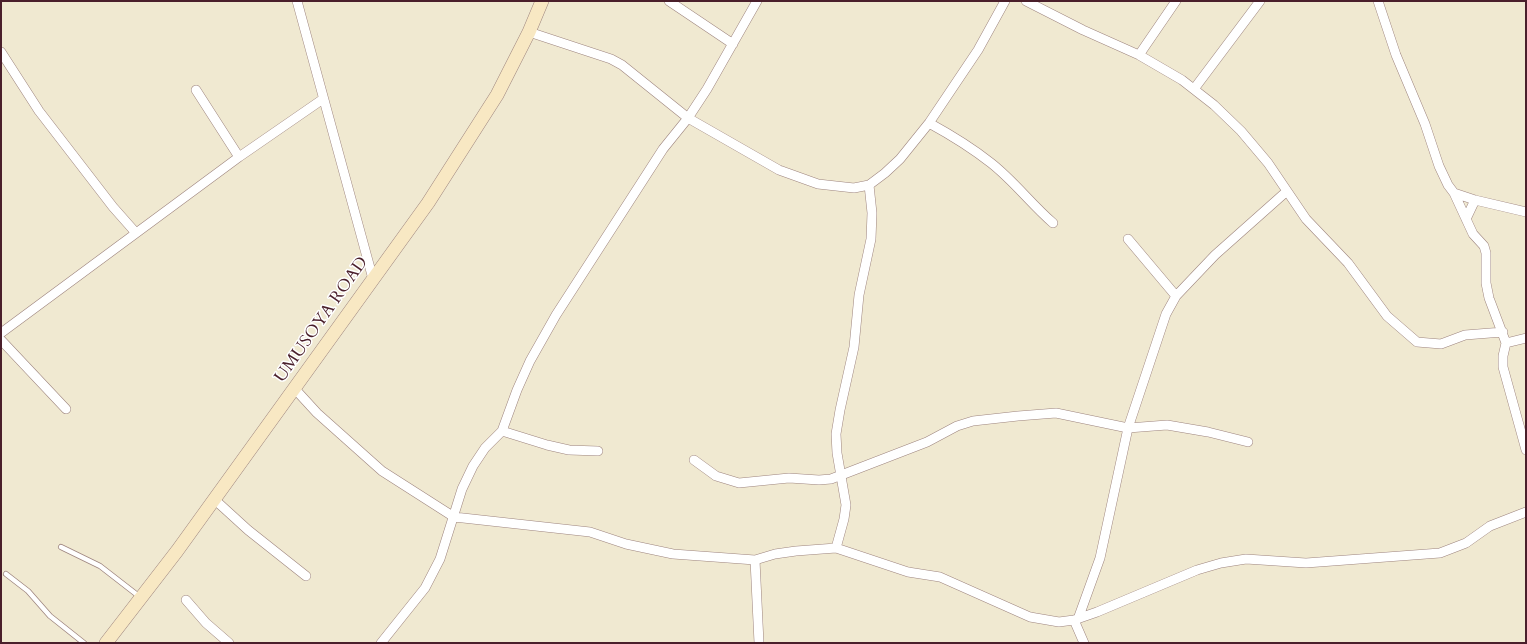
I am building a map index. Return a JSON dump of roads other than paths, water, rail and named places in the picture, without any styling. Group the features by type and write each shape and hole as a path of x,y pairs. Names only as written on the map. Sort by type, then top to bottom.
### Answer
{"main road":[{"name":"UMUSOYA ROAD","path":"106,643 141,598 295,389 372,279 428,203 497,95 529,32 542,1"}],"street":[{"path":"297,1 372,279"},
{"path":"669,1 733,44"},
{"path":"381,643 425,588 440,559 462,489 472,466 484,448 502,431 523,376 556,315 654,162 688,118 757,1"},
{"path":"529,32 611,59 622,65 688,118 778,170 818,184 854,188 868,185 900,159 930,123 978,50 1005,1"},
{"path":"1026,1 1083,30 1139,55 1182,80 1214,105 1241,131 1268,163 1306,219 1348,263 1387,316 1417,342 1441,344 1465,335 1503,332"},
{"path":"1139,55 1176,1"},
{"path":"1194,89 1260,1"},
{"path":"1378,1 1396,55 1425,124 1439,166 1454,193 1473,234 1484,246 1486,253 1486,283 1489,298 1506,343 1503,356 1504,367 1523,445 1526,450"},
{"path":"1,52 39,111 112,207 136,233"},
{"path":"196,90 238,157"},
{"path":"1,333 238,157 323,99"},
{"path":"930,123 958,140 992,164 1053,223"},
{"path":"836,548 844,519 846,505 836,434 854,347 859,295 871,239 872,213 868,185"},
{"path":"1084,643 1076,619 1100,558 1128,428 1155,343 1166,314 1176,296 1215,255 1287,191"},
{"path":"1454,193 1475,200 1526,212"},
{"path":"1466,219 1475,200"},
{"path":"1128,239 1176,296"},
{"path":"1506,343 1526,338"},
{"path":"1,340 66,409"},
{"path":"295,389 317,413 382,471 454,517 590,532 626,544 673,554 755,560 774,554 836,548 908,572 940,577 1030,617 1059,622 1076,619 1197,570 1221,563 1246,559 1306,563 1440,553 1466,543 1490,526 1526,512"},
{"path":"694,460 716,476 739,483 789,478 819,480 841,476 927,442 957,426 973,421 1056,413 1128,428 1167,425 1208,432 1248,442"},
{"path":"502,431 554,447 569,450 598,451"},
{"path":"214,499 248,530 306,576"},
{"path":"755,560 759,643"},
{"path":"186,600 206,623 229,643"}],"lane":[{"path":"61,547 100,566 141,598"},
{"path":"6,574 28,592 50,616 84,643"}]}
